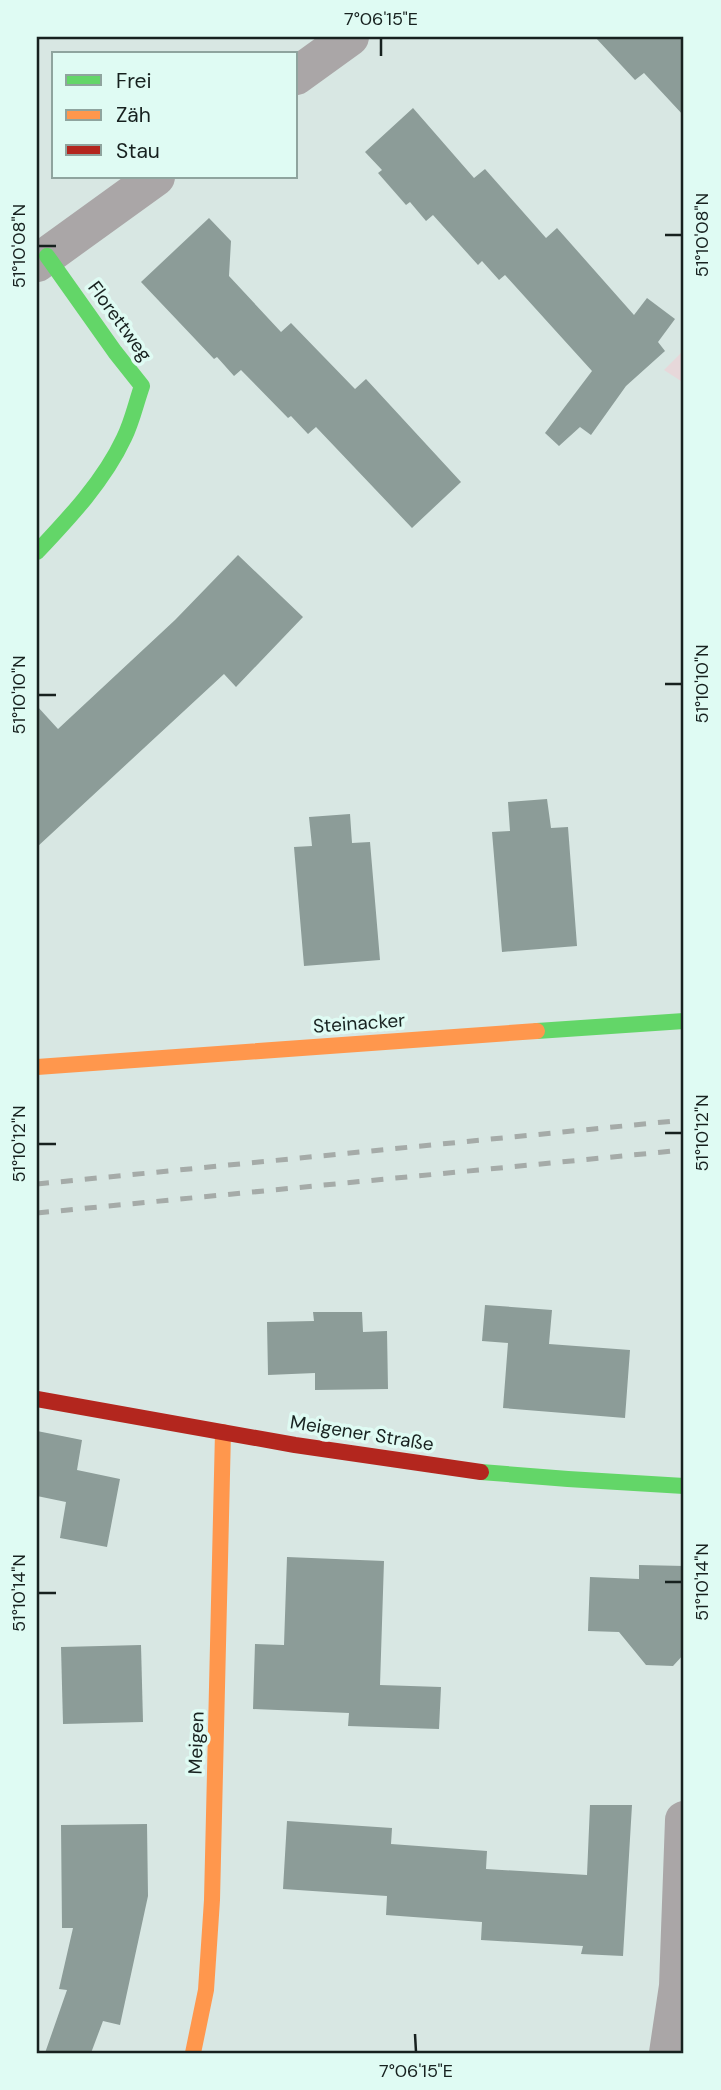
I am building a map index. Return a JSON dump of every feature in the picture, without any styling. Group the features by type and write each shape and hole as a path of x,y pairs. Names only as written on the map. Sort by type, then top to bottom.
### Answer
{"street":[{"path":"298,75 350,37"},
{"path":"42,259 155,178"},
{"name":"Florettweg","path":"37,552 91,489 121,446 142,386 42,259"},
{"name":"Steinacker","path":"37,1067 684,1021"},
{"name":"Meigener Straße","path":"37,1399 452,1468 603,1482 684,1486"},
{"name":"Meigen","path":"193,2053 206,1990 212,1900 223,1432"},
{"path":"668,2053 678,1986 684,1820"}],"shaded area":[{"path":"684,350 684,383 664,370"}],"building":[{"path":"595,37 684,37 684,116 644,73 635,80"},
{"path":"413,108 474,178 485,169 546,238 557,228 634,315 647,298 675,319 658,342 665,351 626,386 591,435 580,427 559,446 545,433 592,371 505,275 499,280 482,261 478,265 433,215 426,221 410,202 406,205 378,173 382,170 365,152"},
{"path":"209,218 231,241 229,276 281,332 291,323 355,389 366,379 461,482 412,528 316,427 308,434 291,416 288,418 241,370 234,376 217,357 214,359 141,282"},
{"path":"238,555 303,617 236,687 224,674 37,847 37,706 58,729 175,620"},
{"path":"547,799 551,828 568,827 577,946 502,952 492,832 510,831 508,802"},
{"path":"350,814 352,843 370,842 380,960 304,966 294,847 312,846 309,817"},
{"path":"485,1305 552,1310 549,1344 630,1350 625,1418 503,1408 508,1343 482,1341"},
{"path":"313,1312 362,1312 363,1332 387,1331 388,1389 315,1390 315,1373 268,1375 267,1322 314,1321"},
{"path":"37,1431 82,1440 77,1470 120,1479 107,1547 60,1538 66,1502 37,1496"},
{"path":"287,1557 384,1561 380,1685 441,1687 439,1729 348,1726 349,1713 253,1709 255,1644 284,1645"},
{"path":"639,1565 684,1566 684,1654 673,1666 646,1665 619,1632 588,1631 590,1577 639,1579"},
{"path":"141,1645 143,1722 63,1724 61,1647"},
{"path":"590,1805 632,1805 623,1956 581,1954 583,1946 481,1940 482,1922 386,1915 387,1896 283,1889 287,1821 392,1828 391,1844 487,1851 486,1869 587,1875"},
{"path":"147,1824 148,1896 120,2025 103,2021 91,2053 45,2053 67,1990 59,1989 73,1928 62,1928 61,1825"}],"railway":[{"path":"37,1184 684,1120"},
{"path":"37,1213 684,1150"}],"traffic: fast":[{"path":"37,552 96,484 116,454 127,432 142,386 47,256"},
{"path":"537,1031 684,1021"},
{"path":"481,1472 684,1486"}],"traffic: slow":[{"path":"37,1067 537,1031"},
{"path":"193,2053 206,1990 212,1900 223,1432"}],"traffic: jam":[{"path":"37,1399 295,1445 481,1472"}]}
